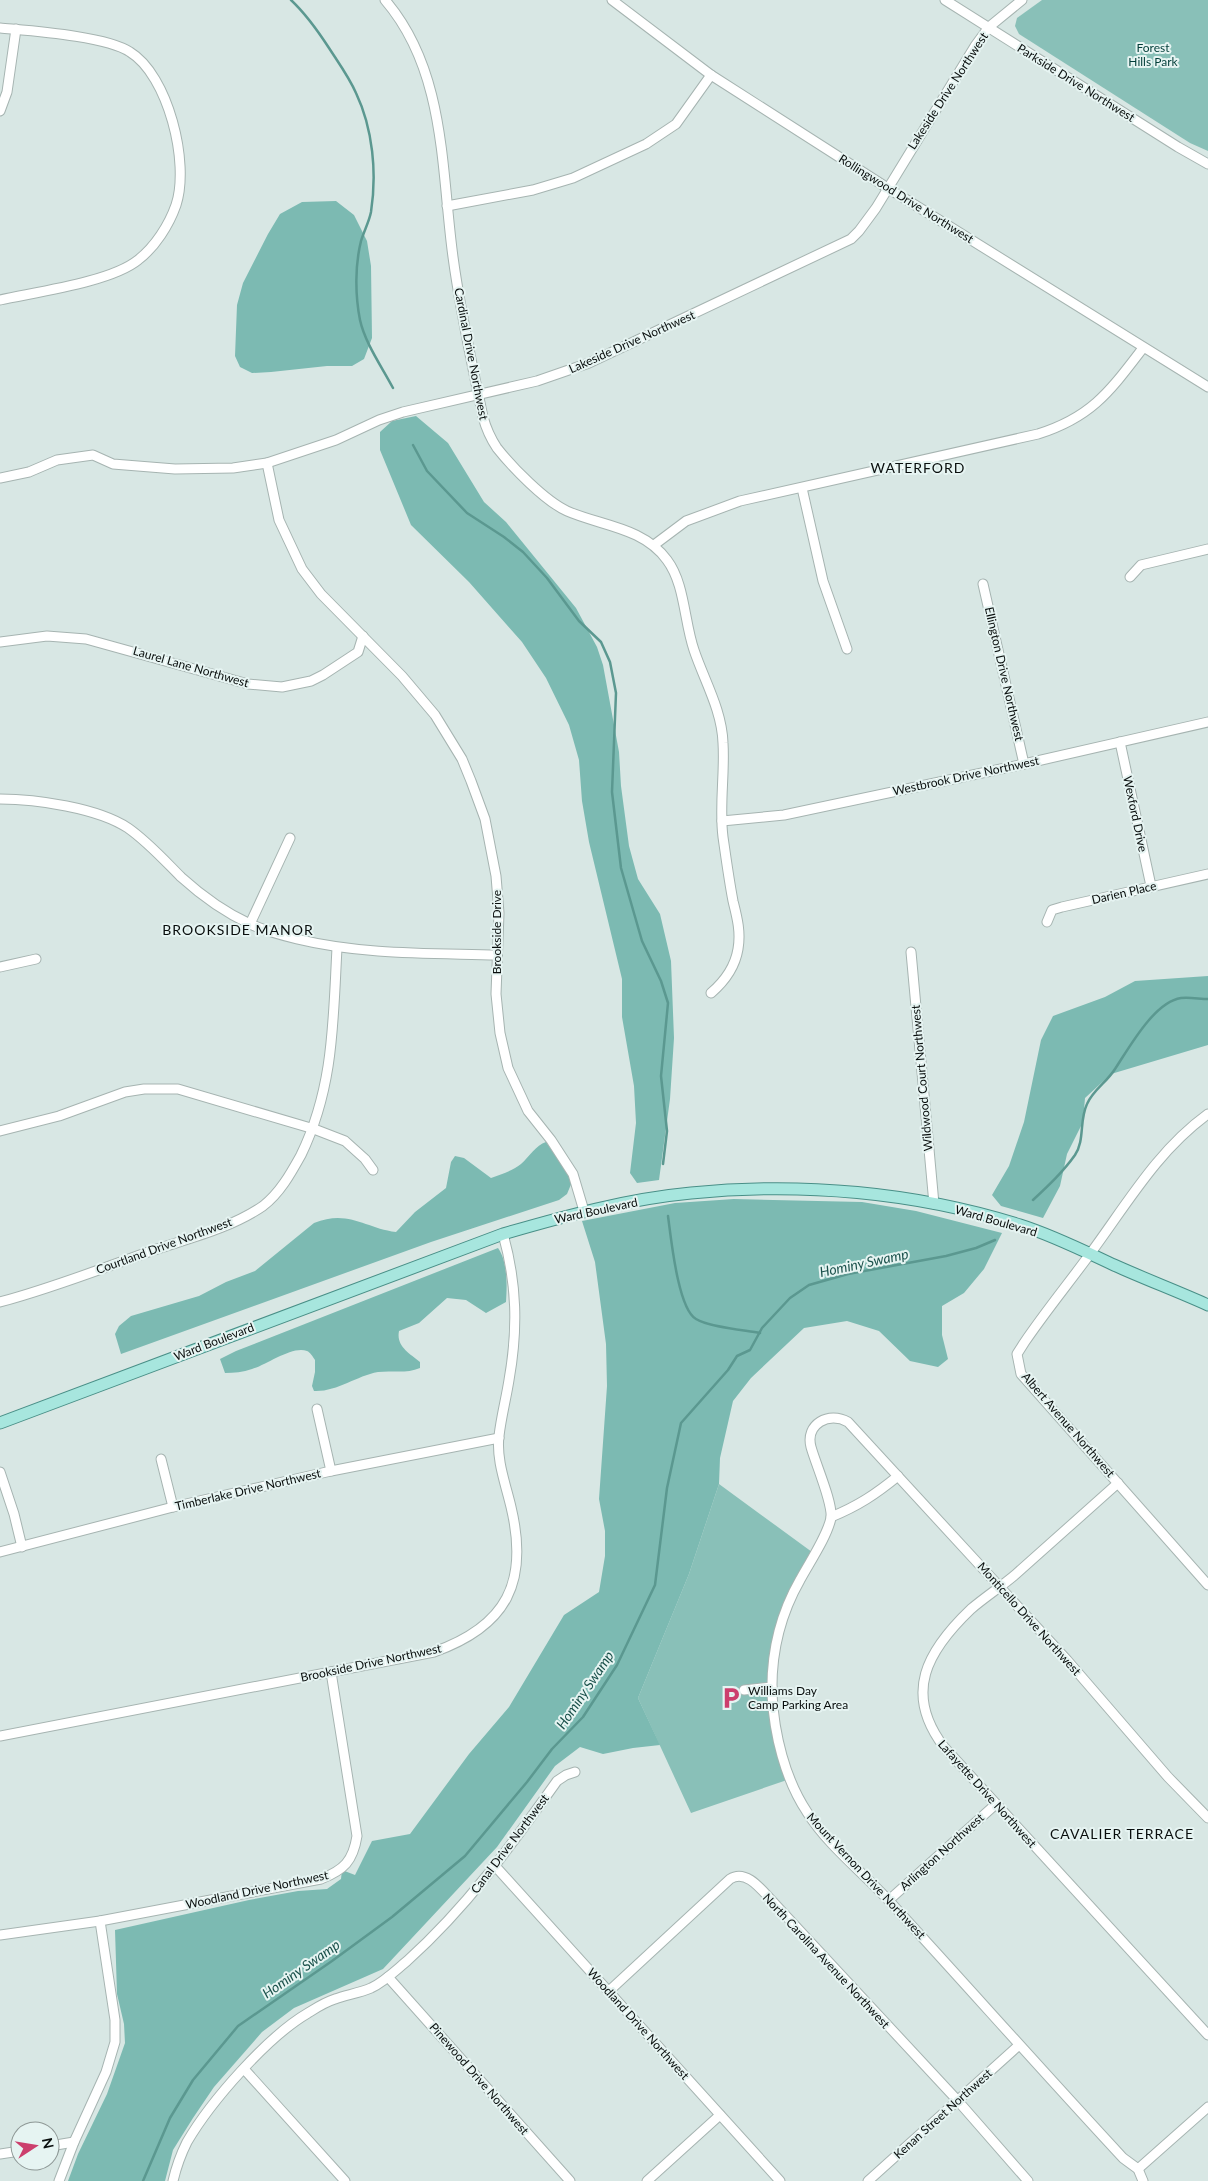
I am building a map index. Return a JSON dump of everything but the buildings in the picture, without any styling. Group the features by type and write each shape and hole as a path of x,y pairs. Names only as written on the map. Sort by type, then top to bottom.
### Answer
{"main road":[{"name":"Ward Boulevard","path":"0,1424 504,1234 584,1211 690,1193 750,1189 831,1191 883,1196 984,1214 1022,1226 1208,1305"}],"street":[{"name":"Cardinal Drive Northwest","path":"385,0 398,14 412,39 437,112 453,257 478,395 486,427 498,448 542,494 567,511 639,536 654,545 668,560 679,584 694,649 722,725 724,744 722,821 727,864 740,938 734,964 728,975 711,993"},
{"name":"Rollingwood Drive Northwest","path":"612,0 711,76 1142,348 1208,387"},
{"name":"Parkside Drive Northwest","path":"946,0 1170,142 1208,164"},
{"name":"Lakeside Drive Northwest","path":"0,478 29,472 57,460 93,455 113,464 175,469 234,468 267,463 336,440 379,420 403,412 537,381 589,363 840,245 859,231 876,208 886,187 974,46 989,27 1022,0"},
{"path":"0,28 112,43 132,52 142,62 158,85 170,116 178,152 179,189 177,203 162,233 146,252 126,268 108,276 0,300"},
{"path":"0,111 7,92 16,29"},
{"path":"448,206 533,190 573,178 646,144 676,124 711,76"},
{"path":"654,545 674,529 700,515 740,501 1038,434 1062,425 1083,414 1101,400 1142,348"},
{"name":"Brookside Drive","path":"267,463 279,520 302,569 321,594 402,676 435,715 462,759 485,819 496,876 499,913 497,955 498,1014 508,1068 528,1111 551,1140 573,1174 584,1211"},
{"path":"802,488 823,581 847,649"},
{"path":"1130,577 1141,565 1208,549"},
{"name":"Ellington Drive Northwest","path":"984,584 1024,764"},
{"name":"Laurel Lane Northwest","path":"0,642 47,636 86,639 248,684 282,687 323,675 358,652 363,636"},
{"name":"Westbrook Drive Northwest","path":"722,821 784,814 1024,764 1208,722"},
{"name":"Wexford Drive","path":"1120,742 1150,886"},
{"path":"0,799 18,799 56,804 109,817 142,839 199,893 250,924 277,934 337,948 369,951 497,955"},
{"path":"250,924 290,838"},
{"name":"Darien Place","path":"1047,922 1052,910 1208,874"},
{"name":"Courtland Drive Northwest","path":"0,1302 41,1291 223,1226 255,1210 274,1196 288,1178 314,1128 325,1089 331,1050 337,948"},
{"name":"Wildwood Court Northwest","path":"911,952 934,1204"},
{"path":"0,967 36,959"},
{"path":"0,1132 59,1116 125,1092 166,1088 178,1089 208,1096 314,1128 345,1141 365,1159 373,1170"},
{"path":"1090,1254 1131,1194 1162,1155 1181,1136 1208,1114"},
{"name":"Brookside Drive Northwest","path":"0,1736 434,1652 457,1644 485,1625 502,1604 514,1578 518,1557 516,1528 500,1458 499,1438 512,1364 516,1310 514,1281 504,1234"},
{"name":"Albert Avenue Northwest","path":"1090,1254 1024,1343 1017,1354 1018,1366 1021,1374 1208,1585"},
{"path":"317,1409 331,1471"},
{"name":"Monticello Drive Northwest","path":"831,1517 825,1488 815,1462 810,1436 814,1426 829,1418 839,1418 848,1422 898,1476 1208,1818"},
{"name":"Timberlake Drive Northwest","path":"0,1552 173,1507 331,1471 499,1438"},
{"path":"161,1459 173,1507"},
{"path":"0,1472 14,1514 22,1547"},
{"path":"831,1517 866,1501 898,1476"},
{"name":"Lafayette Drive Northwest","path":"1118,1483 1000,1588 972,1609 939,1645 926,1672 922,1693 925,1713 932,1732 1208,2034"},
{"name":"Mount Vernon Drive Northwest","path":"831,1517 816,1552 786,1608 775,1650 772,1688 775,1726 778,1740 800,1801 813,1822 889,1900 1018,2046 1123,2158 1138,2169 1143,2181"},
{"name":"Woodland Drive Northwest","path":"0,1935 100,1921 321,1879 342,1870 355,1848 357,1831 331,1672"},
{"path":"744,1690 772,1688"},
{"name":"Canal Drive Northwest","path":"174,2181 180,2157 188,2142 206,2116 244,2069 280,2034 306,2014 332,2000 370,1988 388,1977 440,1930 496,1867 557,1781 575,1772"},
{"name":"Arlington Northwest","path":"889,1900 996,1804"},
{"name":"Woodland Drive Northwest","path":"496,1867 780,2181"},
{"name":"North Carolina Avenue Northwest","path":"609,1990 730,1879 734,1876 744,1876 774,1902 958,2101 1028,2181"},
{"path":"59,2181 74,2142 106,2072 115,2042 115,2020 100,1921"},
{"name":"Pinewood Drive Northwest","path":"388,1977 570,2181"},
{"name":"Kenan Street Northwest","path":"868,2181 1018,2046"},
{"path":"244,2069 345,2181"},
{"path":"1138,2169 1208,2107"},
{"path":"647,2181 720,2115"},
{"path":"60,2144 74,2142"}],"green space":[{"name":"Forest Hills Park","path":"1042,0 1208,0 1208,151 1190,143 1019,34 1015,26 1017,18"},
{"path":"719,1484 812,1552 782,1606 769,1664 770,1725 787,1780 691,1813 638,1698 689,1574"}],"shaded area":[{"path":"336,201 354,215 367,241 371,266 372,338 364,359 352,366 327,366 271,372 252,373 240,367 235,356 237,305 243,283 268,234 280,214 302,202"},
{"path":"416,416 448,443 484,502 506,522 576,608 597,647 603,665 619,752 621,786 629,846 638,879 660,914 671,961 674,1038 670,1099 659,1180 637,1183 630,1173 636,1123 634,1086 622,1017 622,979 589,842 582,801 579,760 569,725 546,678 522,642 469,582 411,525 380,450 380,432 392,421"},
{"path":"1208,976 1208,1045 1111,1074 1085,1098 1083,1122 1067,1154 1060,1186 1043,1218 1001,1206 992,1195 1009,1166 1024,1122 1041,1040 1053,1016 1105,997 1135,981"},
{"path":"546,1142 568,1173 572,1182 567,1194 559,1200 431,1242 121,1354 115,1334 119,1326 131,1316 199,1296 226,1282 255,1271 314,1223 326,1219 347,1219 396,1232 415,1212 446,1188 451,1162 455,1156 464,1158 491,1178 518,1166 536,1148"},
{"path":"734,1199 862,1202 916,1211 1002,1233 984,1269 964,1293 942,1306 942,1335 948,1359 938,1367 910,1361 879,1331 847,1321 804,1328 751,1378 733,1401 720,1458 719,1484 689,1574 638,1698 660,1745 603,1754 580,1747 555,1766 497,1847 383,1969 294,2008 262,2032 214,2087 193,2118 173,2150 165,2181 68,2181 78,2154 107,2094 125,2043 124,2024 117,1994 115,1930 249,1900 298,1891 327,1889 341,1879 342,1870 355,1875 372,1841 410,1834 469,1754 509,1707 564,1615 599,1592 605,1556 605,1531 599,1499 607,1386 606,1344 595,1262 582,1221 675,1203"},
{"path":"498,1248 504,1260 507,1282 506,1302 486,1313 466,1300 447,1298 419,1323 399,1331 401,1345 420,1362 420,1368 410,1371 378,1372 331,1389 314,1391 312,1386 315,1360 308,1352 301,1350 287,1353 249,1370 225,1373 220,1359 236,1351"}],"waterway":[{"path":"291,0 312,23 350,81 362,107 370,136 374,182 373,197 371,212 361,241 358,260 357,300 362,329 393,388"},
{"path":"413,445 427,471 467,513 523,552 547,578 579,621 601,642 610,662 616,693 612,792 621,868 642,941 661,981 668,1003 661,1076 667,1131 663,1164"},
{"name":"Hominy Swamp","path":"1033,1200 1050,1184 1075,1155 1080,1143 1083,1117 1087,1104 1096,1090 1112,1074 1143,1027 1161,1008 1171,1001 1181,998 1208,999"},
{"path":"668,1216 676,1272 684,1302 690,1313 702,1322 760,1333"},
{"name":"Hominy Swamp","path":"143,2181 170,2118 193,2080 238,2026 392,1917 465,1856 552,1749 583,1717 617,1665 655,1585 667,1488 681,1423 728,1370 737,1356 750,1350 762,1328 790,1298 809,1285 848,1274 946,1256 976,1248 995,1240"}],"place":[{"name":"Williams Day Camp Parking Area","path":"731,1698"}],"district":[{"name":"WATERFORD","path":"918,468"},
{"name":"BROOKSIDE MANOR","path":"238,930"},
{"name":"CAVALIER TERRACE","path":"1122,1834"}]}
